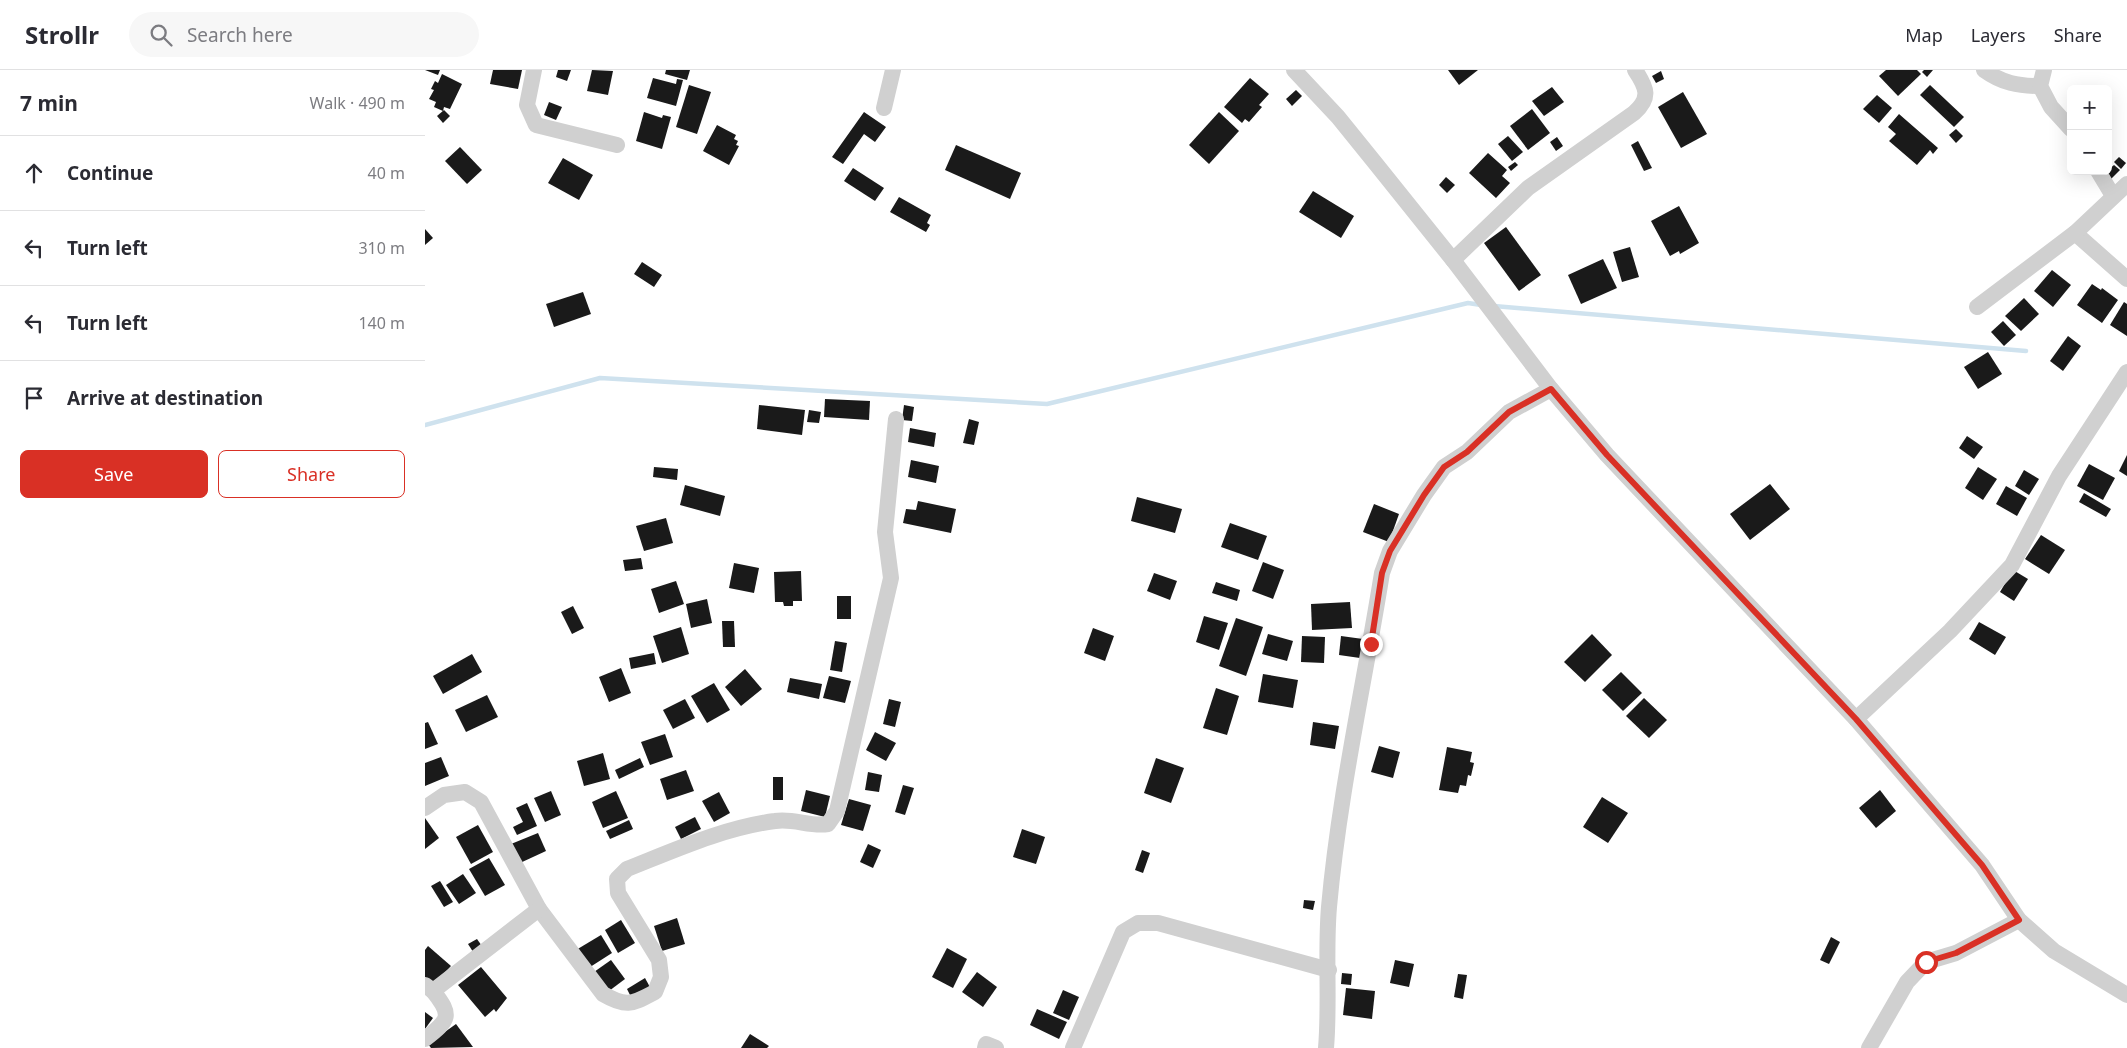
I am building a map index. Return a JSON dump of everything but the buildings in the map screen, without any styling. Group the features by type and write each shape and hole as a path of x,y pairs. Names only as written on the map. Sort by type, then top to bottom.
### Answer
{"street":[{"path":"534,70 527,106 536,125 617,146"},
{"path":"884,108 893,70"},
{"path":"1294,70 1337,117 1453,260 1551,389 1613,462 1856,719 1982,865 2019,920 2054,951 2127,995"},
{"path":"1453,260 1528,188 1634,114 1644,104 1646,91 1635,70"},
{"path":"1984,70 1996,79 2017,86 2042,78 2051,107 2067,125"},
{"path":"2100,175 2113,196"},
{"path":"1977,307 2075,233 2127,184"},
{"path":"2075,233 2127,279"},
{"path":"1856,719 1950,631 2012,565 2059,476 2127,372"},
{"path":"1326,1048 1329,910 1340,809 1382,573 1390,551 1424,495 1444,467 1467,452 1509,412 1551,389"},
{"path":"425,808 444,795 465,792 481,802 539,909 603,994 619,1003 635,1003 655,992 661,977 659,960 618,893 617,879 627,869 728,830 746,825 778,820 818,826 828,824 837,811 891,578 885,532 896,419"},
{"path":"1856,719 1939,633"},
{"path":"425,1039 445,1022 447,1013 445,1006 429,988 539,909"},
{"path":"1869,1048 1907,982 1926,962 1956,953 2019,920"},
{"path":"1073,1048 1123,932 1138,923 1158,923 1329,970"},
{"path":"985,1048 986,1044 996,1048"}],"waterway":[{"path":"425,425 600,378 1047,404 1468,303 1481,305"},
{"path":"1494,306 2026,351"}],"route":[{"path":"1371,644 1382,573 1390,551 1404,531 1424,495 1444,467 1467,452 1509,412 1551,389 1607,455 1856,719 1982,865 2019,920 1956,953 1926,962"}]}
